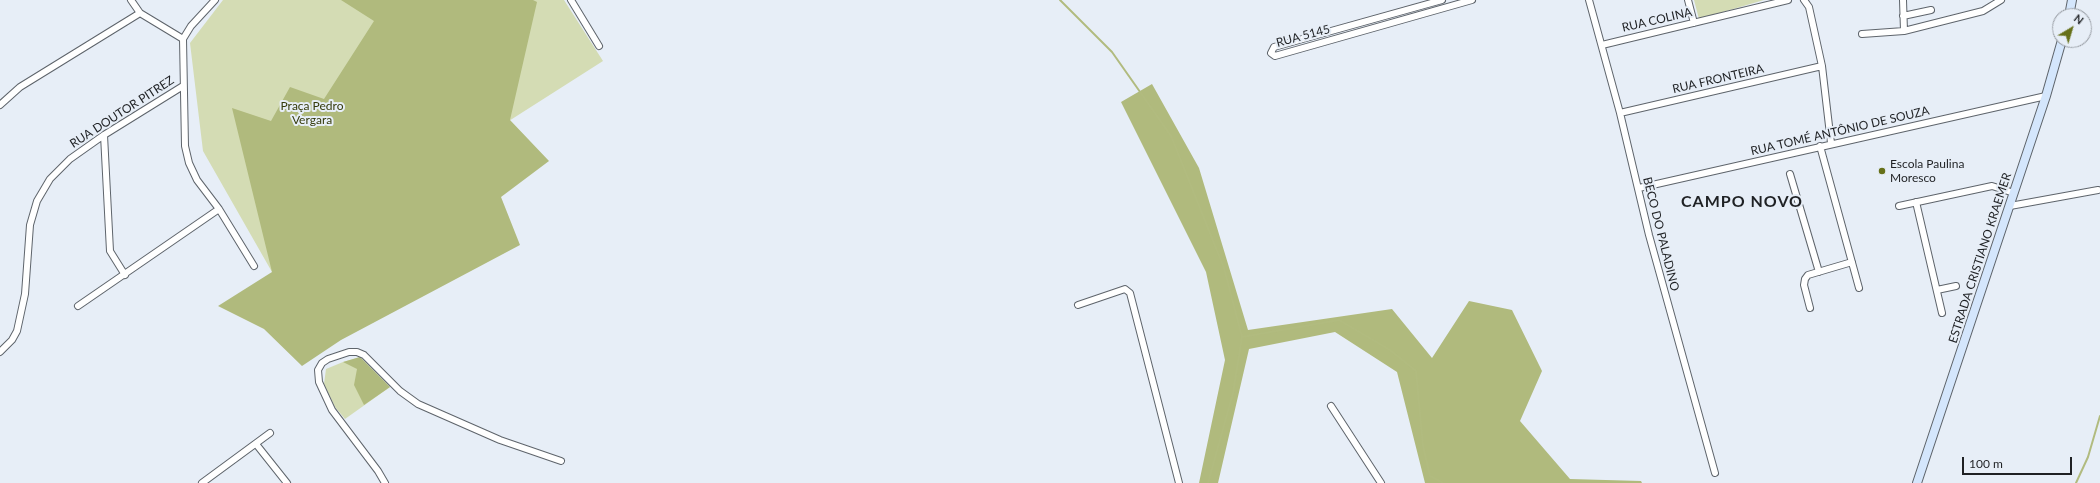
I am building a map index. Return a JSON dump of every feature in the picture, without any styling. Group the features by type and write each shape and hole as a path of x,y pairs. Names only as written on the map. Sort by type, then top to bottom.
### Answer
{"main road":[{"name":"ESTRADA CRISTIANO KRAEMER","path":"1917,483 2010,206 2046,96 2060,48"}],"street":[{"path":"131,0 140,13 183,39 191,26 215,0"},
{"path":"571,0 599,46"},
{"name":"RUA 5145","path":"1442,0 1274,47 1271,53 1275,56 1464,1 1472,0"},
{"name":"BECO DO PALADINO","path":"1588,0 1602,45 1653,250 1714,473"},
{"path":"1688,0 1694,23"},
{"name":"RUA COLINA","path":"1602,45 1788,0"},
{"path":"1804,0 1809,6 1822,66 1831,144"},
{"path":"1903,0 1904,31"},
{"path":"1862,34 1904,31 1984,12 1997,1"},
{"path":"1903,16 1931,10"},
{"path":"0,105 20,87 140,13"},
{"path":"1390,15 1392,23"},
{"name":"RUA DOUTOR PITREZ","path":"0,352 12,340 17,331 25,294 30,225 37,201 50,179 70,159 104,135 183,86 183,39"},
{"name":"RUA FRONTEIRA","path":"1620,113 1822,66"},
{"path":"183,86 185,146 189,163 198,180 219,209 254,266"},
{"name":"RUA TOMÉ ANTÔNIO DE SOUZA","path":"1638,188 2046,96"},
{"path":"104,135 110,251 125,275"},
{"path":"1820,146 1859,288"},
{"path":"1790,174 1818,272"},
{"path":"1899,206 1992,186 2014,193"},
{"path":"2010,206 2098,190"},
{"path":"1916,202 1942,313"},
{"path":"78,306 219,209"},
{"path":"1810,308 1804,285 1804,279 1808,275 1852,262"},
{"path":"1937,290 1956,286"},
{"path":"1078,306 1125,289 1130,293 1179,483"},
{"path":"385,483 332,410 319,382 318,370 322,363 328,359 349,352 357,352 364,355 400,391 418,404 500,440 561,461"},
{"path":"1331,406 1381,483"},
{"path":"202,483 270,433"},
{"path":"256,444 287,483"}],"green space":[{"name":"Praça Pedro Vergara","path":"223,0 564,0 603,61 272,272 203,151 190,43"},
{"path":"341,0 533,0 537,2 510,120 549,161 501,197 520,245 341,340 302,366 264,329 218,306 272,272 232,108 271,121 290,87 324,99 374,21"},
{"path":"1694,0 1764,0 1699,19"},
{"path":"1152,84 1199,168 1248,330 1392,309 1432,358 1469,301 1512,310 1542,371 1520,421 1570,479 1641,481 1642,483 1425,483 1397,372 1335,332 1249,349 1218,483 1199,483 1225,360 1206,272 1121,102"},
{"path":"360,357 390,387 345,419 335,407 324,384 326,369"},
{"path":"360,357 390,387 364,405 354,385 357,369 343,362"}],"waterway":[{"path":"1060,0 1112,52 1171,136 1224,268 1242,337 1233,393 1208,483"},
{"path":"1242,337 1339,320 1390,350 1416,371 1423,446 1430,476 1443,483"},
{"path":"2076,483 2088,457 2100,416"}],"place":[{"name":"Escola Paulina Moresco","path":"1882,171"}],"district":[{"name":"CAMPO NOVO","path":"1742,202"}]}
